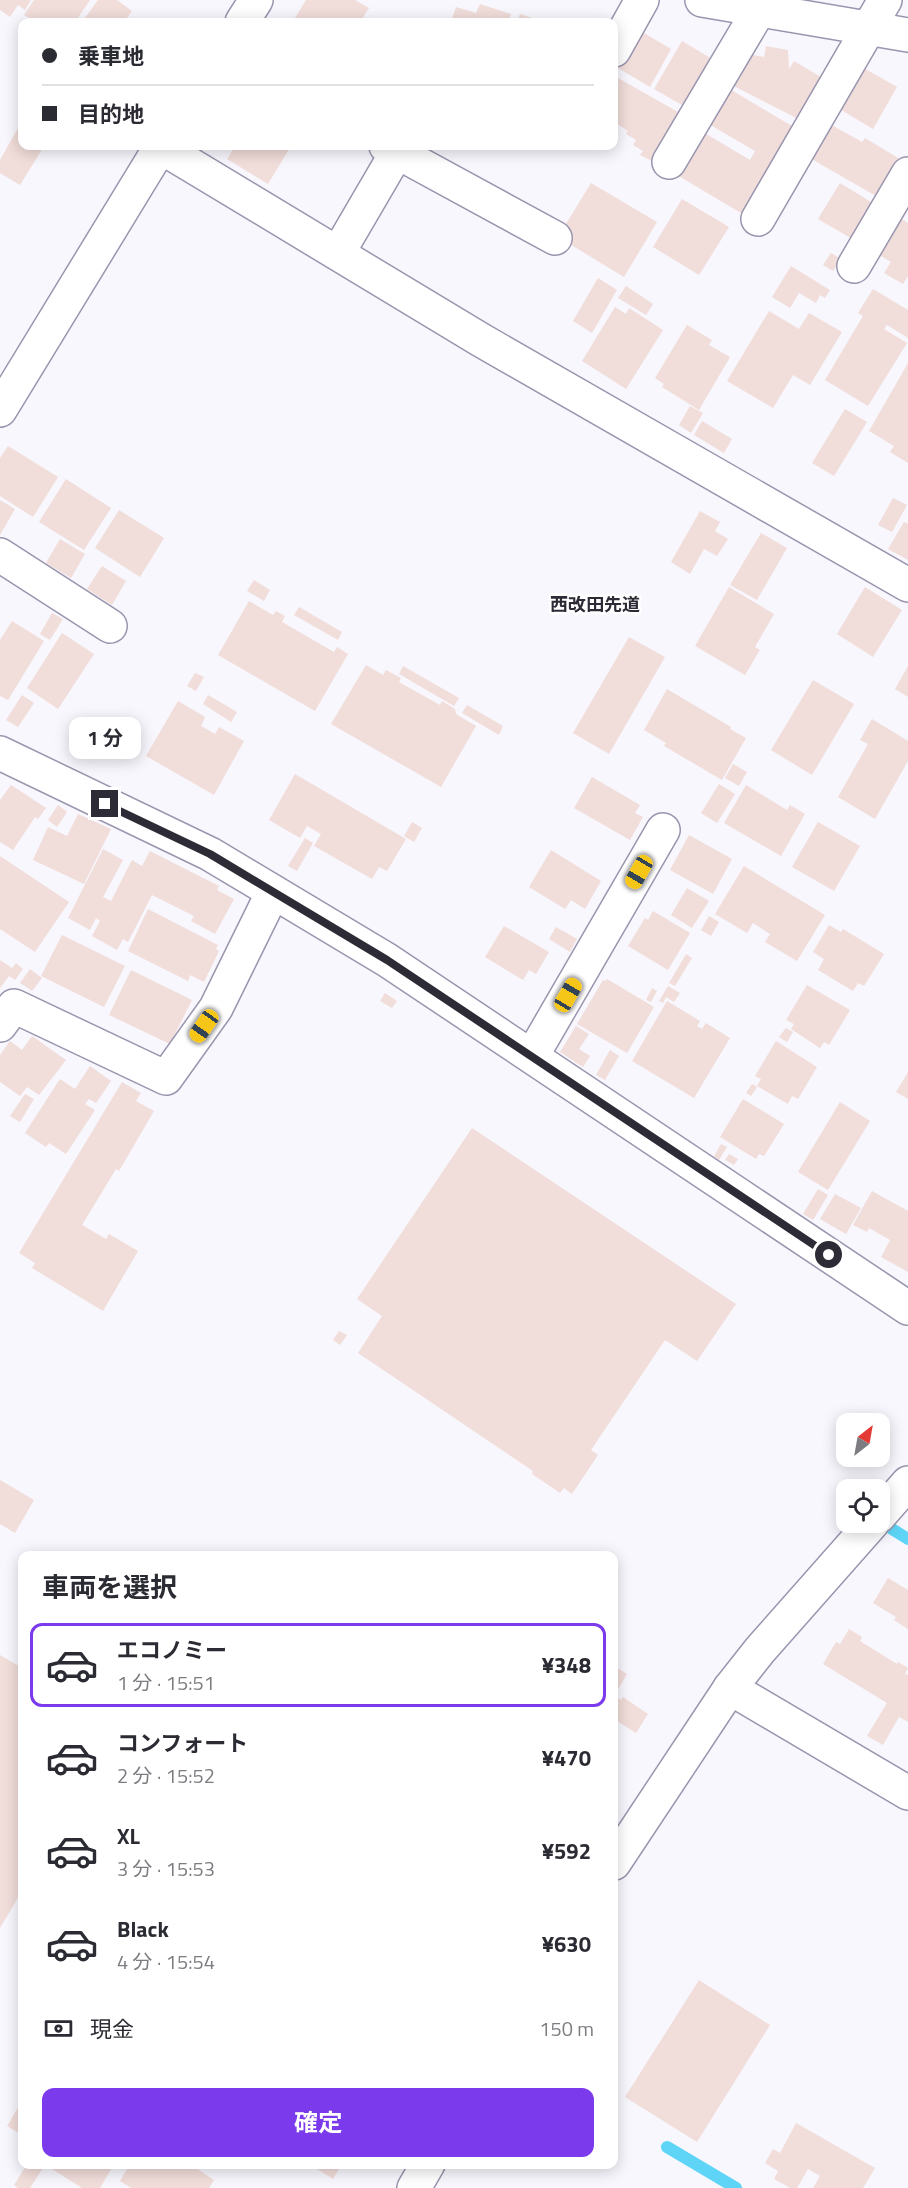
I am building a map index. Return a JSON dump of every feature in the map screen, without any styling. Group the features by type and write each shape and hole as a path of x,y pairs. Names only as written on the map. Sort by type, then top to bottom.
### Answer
{"street":[{"path":"245,18 256,0"},
{"path":"618,43 642,0"},
{"path":"702,0 762,5 908,35"},
{"path":"758,219 885,0"},
{"path":"669,162 762,5"},
{"path":"0,410 159,150"},
{"path":"168,150 501,352 908,585"},
{"path":"338,253 390,150"},
{"path":"393,150 555,238"},
{"path":"854,266 908,174"},
{"path":"0,555 110,626"},
{"path":"0,753 210,854 387,960 908,1308"},
{"path":"532,1056 663,830"},
{"path":"0,1025 14,1006 166,1078 216,1008 273,892"},
{"path":"890,1503 908,1483"},
{"path":"618,1857 730,1688 760,1650 863,1533"},
{"path":"730,1688 908,1793"},
{"path":"414,2188 425,2169"}],"building":[{"path":"0,0 31,0 25,10 18,5 10,17 0,10"},
{"path":"34,0 90,0 78,18 29,18 24,15"},
{"path":"98,0 117,0 132,11 127,18 85,18"},
{"path":"306,0 355,0 369,8 363,18 295,18"},
{"path":"480,4 511,14 510,18 452,18 456,7 476,13"},
{"path":"520,14 532,18 518,18"},
{"path":"639,30 671,49 650,87 618,68"},
{"path":"682,41 717,62 689,109 654,89"},
{"path":"766,46 788,50 789,69 794,61 826,80 802,121 730,84 748,54 764,57"},
{"path":"862,67 897,87 873,129 838,108"},
{"path":"618,78 685,116 656,163 640,155 643,151 633,145 636,140 626,134 628,131 618,125"},
{"path":"728,88 797,129 746,216 677,175 703,132 750,160 755,151 707,123"},
{"path":"828,123 862,142 865,138 898,158 876,196 808,157"},
{"path":"18,128 18,150 42,150 20,185 0,173 0,160"},
{"path":"233,150 289,150 268,184 227,159"},
{"path":"591,183 657,222 624,277 558,237"},
{"path":"840,183 876,205 854,240 818,219"},
{"path":"682,199 729,227 699,275 653,247"},
{"path":"897,216 908,223 908,276 903,284 884,273 891,262 876,253"},
{"path":"831,253 841,259 833,271 823,265"},
{"path":"791,266 830,290 825,298 820,295 816,303 799,293 790,308 772,297"},
{"path":"598,278 617,290 592,333 573,321"},
{"path":"626,286 653,304 646,315 618,298"},
{"path":"873,289 908,310 908,338 887,325 884,329 907,343 868,406 825,380 863,316 858,313"},
{"path":"615,307 626,314 629,308 663,330 626,389 582,361"},
{"path":"769,311 799,329 809,313 842,332 810,385 793,375 773,408 727,381"},
{"path":"687,325 712,340 709,345 730,357 699,410 662,387 664,384 655,378"},
{"path":"908,363 908,463 890,452 894,446 869,431"},
{"path":"690,406 703,413 691,433 679,425"},
{"path":"845,409 867,422 834,476 812,463"},
{"path":"702,421 732,439 724,453 694,435"},
{"path":"8,446 58,477 33,517 0,496 0,458"},
{"path":"66,479 111,508 84,550 39,522"},
{"path":"893,498 907,505 892,532 878,525"},
{"path":"0,500 15,509 0,535"},
{"path":"119,510 164,538 140,577 95,548"},
{"path":"700,511 720,522 715,531 728,539 717,556 704,549 690,574 671,562"},
{"path":"904,522 908,524 908,560 888,549"},
{"path":"761,533 787,548 757,600 730,585"},
{"path":"60,539 85,554 71,578 46,563"},
{"path":"102,566 126,581 112,605 87,589"},
{"path":"254,580 270,590 264,601 247,591"},
{"path":"729,587 774,614 755,647 760,650 745,675 695,646"},
{"path":"865,587 902,610 873,657 837,634"},
{"path":"249,601 273,615 276,611 285,616 282,622 334,652 337,647 348,654 315,711 218,655"},
{"path":"299,607 342,632 338,640 294,615"},
{"path":"52,613 63,619 50,640 40,634"},
{"path":"12,621 44,641 8,700 0,696 0,640"},
{"path":"62,633 94,654 58,709 27,688"},
{"path":"629,637 665,657 609,754 573,733"},
{"path":"366,665 383,675 386,670 401,678 399,682 440,705 442,701 455,709 456,714 476,726 441,787 331,724"},
{"path":"403,666 459,698 454,706 399,674"},
{"path":"908,666 908,697 895,689"},
{"path":"195,673 204,677 196,691 187,686"},
{"path":"813,680 854,704 812,775 771,750"},
{"path":"667,689 746,738 722,780 664,746 666,743 644,730"},
{"path":"22,695 34,703 18,727 6,720"},
{"path":"208,695 237,712 231,722 203,704"},
{"path":"178,701 205,717 201,726 215,734 219,727 244,741 214,795 146,756"},
{"path":"467,705 503,726 499,735 462,713"},
{"path":"872,719 908,741 908,761 875,819 838,797 868,744 860,740"},
{"path":"733,764 747,772 739,786 725,778"},
{"path":"295,774 406,839 387,871 379,867 372,879 314,846 321,834 307,826 300,838 269,820"},
{"path":"592,777 640,805 635,813 643,817 630,840 574,808"},
{"path":"719,784 735,794 717,823 701,813"},
{"path":"11,785 46,808 38,819 35,817 13,850 0,842 0,800"},
{"path":"746,785 787,810 790,805 805,814 781,856 724,823"},
{"path":"58,805 67,812 57,827 48,820"},
{"path":"78,814 111,829 84,884 33,860 48,827 67,836"},
{"path":"412,822 422,828 414,842 404,836"},
{"path":"818,822 860,846 834,891 792,867"},
{"path":"689,835 732,859 713,894 670,870"},
{"path":"305,838 313,843 297,871 288,866"},
{"path":"103,849 123,860 103,897 111,901 132,860 142,866 150,851 219,886 217,890 234,899 215,934 191,921 194,916 152,895 128,942 123,939 117,950 92,936 100,921 96,918 90,930 68,918"},
{"path":"551,850 601,881 585,909 571,900 565,909 529,887"},
{"path":"0,856 69,902 35,952 0,929"},
{"path":"744,866 825,915 797,961 765,942 770,934 753,923 747,933 715,914"},
{"path":"687,888 709,901 692,928 671,915"},
{"path":"148,909 218,945 216,949 219,951 204,982 190,975 188,981 128,951"},
{"path":"653,911 690,933 668,970 628,946 645,918 648,920"},
{"path":"709,916 719,922 711,936 701,930"},
{"path":"829,925 841,932 843,929 884,954 864,986 858,983 853,991 818,970 824,959 813,952"},
{"path":"504,926 549,952 536,974 529,970 523,980 485,957"},
{"path":"556,927 577,939 570,952 549,939"},
{"path":"62,935 125,966 104,1007 41,976"},
{"path":"686,954 692,958 675,986 669,983"},
{"path":"0,960 12,968 16,963 23,969 15,980 9,976 0,988"},
{"path":"30,969 42,978 32,991 20,983"},
{"path":"131,970 192,1000 170,1044 109,1015"},
{"path":"607,979 654,1007 627,1053 577,1024 603,980"},
{"path":"807,985 850,1010 829,1045 824,1042 820,1048 791,1029 794,1024 786,1020"},
{"path":"668,986 680,993 674,1002 666,997 663,1003 659,1001"},
{"path":"652,988 657,991 651,1002 646,1000"},
{"path":"385,993 397,1001 392,1008 380,1001"},
{"path":"667,1001 700,1021 697,1026 702,1029 706,1023 730,1038 694,1098 632,1061"},
{"path":"576,1026 589,1034 579,1049 590,1056 583,1067 560,1052"},
{"path":"786,1028 793,1032 787,1042 779,1037"},
{"path":"32,1036 66,1060 39,1095 27,1087 20,1096 0,1082 0,1055 10,1041 22,1050"},
{"path":"776,1041 817,1067 798,1099 792,1096 788,1104 757,1086 761,1079 755,1076"},
{"path":"610,1050 619,1056 605,1080 596,1075"},
{"path":"90,1066 111,1081 96,1103 89,1099 85,1104 95,1110 66,1154 49,1143 46,1147 25,1133 60,1079 75,1089"},
{"path":"908,1072 908,1099 896,1092"},
{"path":"122,1082 141,1093 136,1101 154,1111 119,1171 116,1169 82,1225 106,1239 109,1234 138,1251 103,1311 32,1268 35,1263 19,1253"},
{"path":"752,1084 757,1087 751,1096 746,1093"},
{"path":"25,1094 34,1099 20,1122 10,1116"},
{"path":"743,1099 784,1124 764,1156 759,1154 756,1159 720,1137"},
{"path":"840,1102 870,1121 828,1190 798,1172"},
{"path":"472,1128 736,1304 697,1361 665,1340 591,1450 598,1455 572,1494 564,1488 560,1493 532,1474 533,1471 358,1353 382,1316 357,1299"},
{"path":"721,1144 727,1147 719,1160 714,1156"},
{"path":"729,1154 738,1159 734,1165 725,1160"},
{"path":"818,1189 828,1195 813,1220 803,1214"},
{"path":"872,1191 908,1211 908,1272 881,1257 890,1240 869,1228 867,1232 853,1225"},
{"path":"835,1194 861,1208 846,1234 820,1219"},
{"path":"339,1331 347,1335 340,1345 333,1340"},
{"path":"0,1480 34,1500 15,1533 0,1524"},
{"path":"888,1578 908,1590 908,1629 894,1620 896,1617 873,1603"},
{"path":"849,1629 862,1637 860,1641 897,1664 898,1662 908,1668 905,1674 908,1675 908,1722 899,1717 883,1745 867,1736 887,1703 823,1664 836,1642 840,1644"},
{"path":"0,1655 18,1666 18,1898 0,1928"},
{"path":"618,1668 627,1674 618,1689"},
{"path":"623,1697 648,1714 636,1733 618,1722 618,1698 621,1700"},
{"path":"699,1980 770,2025 697,2142 625,2097"},
{"path":"18,2108 18,2133 7,2126"},
{"path":"796,2123 875,2168 863,2188 813,2188 820,2176 808,2169 797,2188 790,2188 774,2179 778,2171 765,2163 773,2149 780,2153"},
{"path":"24,2169 42,2169 30,2188 18,2188 14,2185"},
{"path":"52,2169 111,2169 100,2188 82,2188"},
{"path":"127,2169 198,2169 214,2180 209,2188 131,2188 120,2181"},
{"path":"317,2169 339,2169 333,2179"}],"waterway":[{"path":"890,1528 908,1539"},
{"path":"667,2147 736,2188"}],"district":[{"name":"西改田先道","path":"595,604"}],"route":[{"path":"105,804 210,854 387,960 829,1255"}]}
